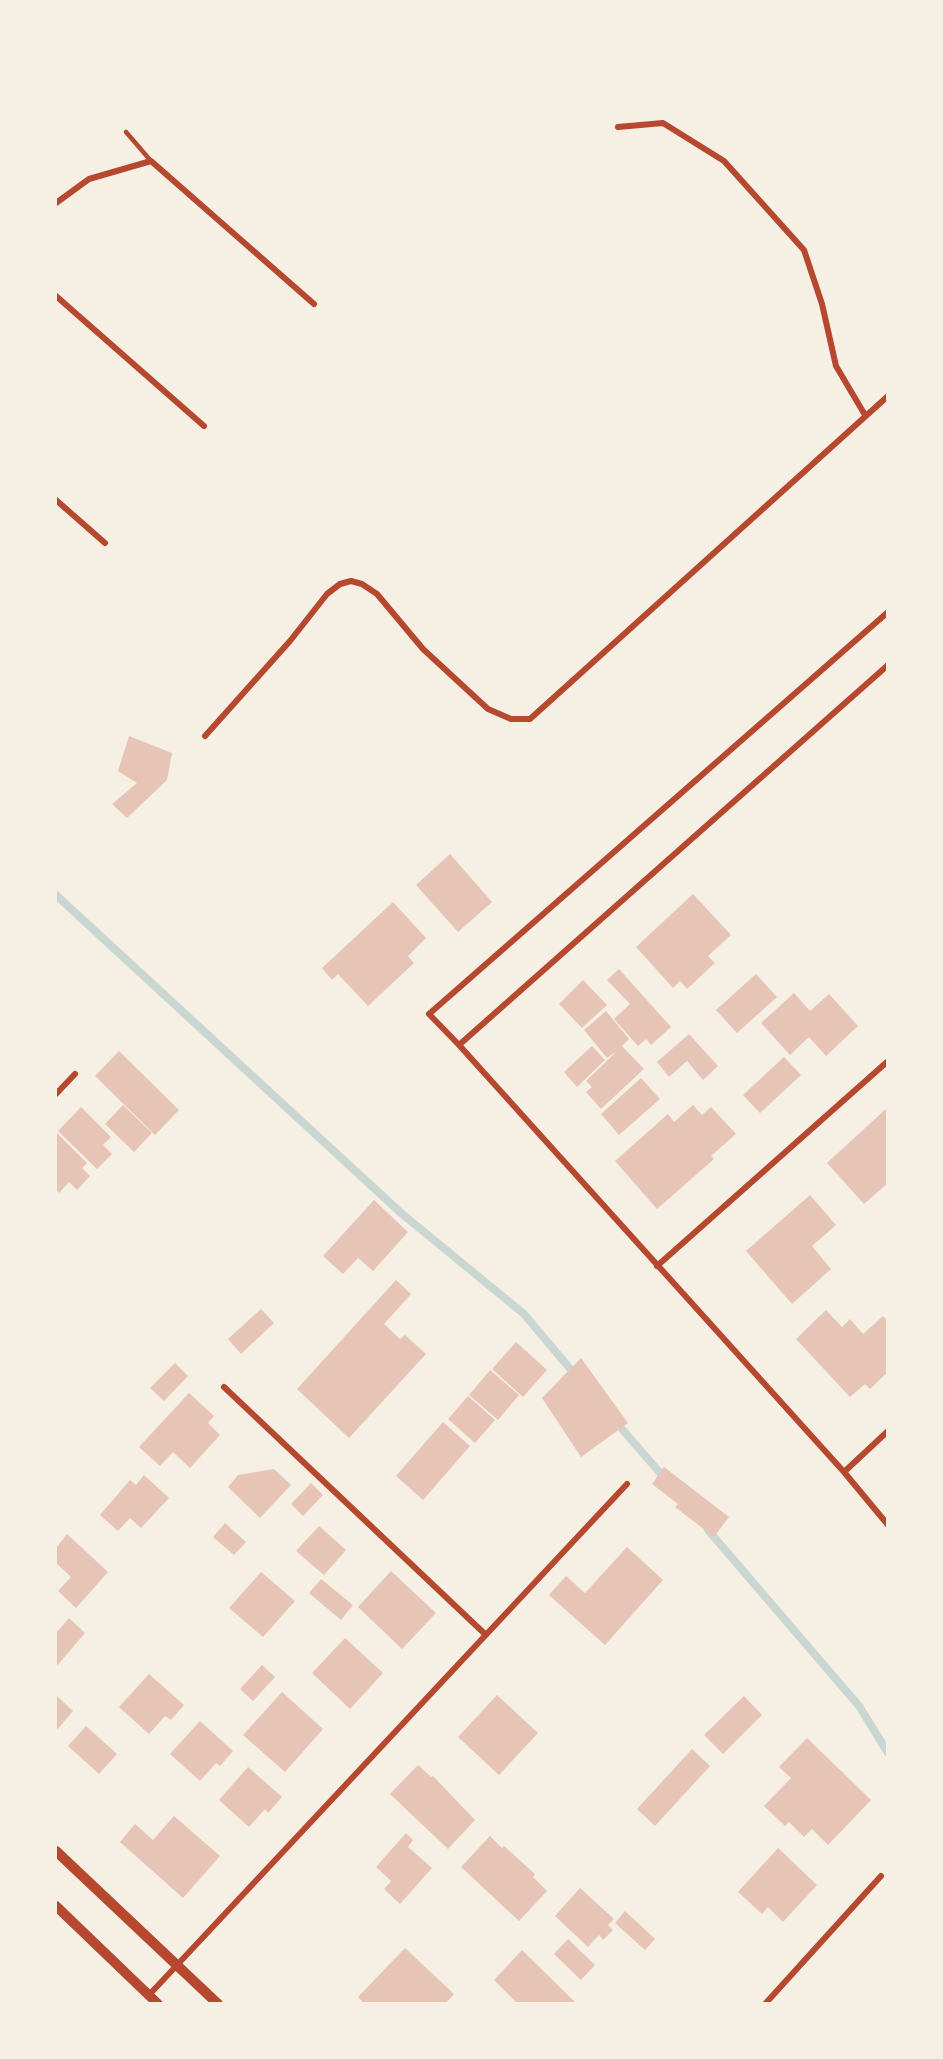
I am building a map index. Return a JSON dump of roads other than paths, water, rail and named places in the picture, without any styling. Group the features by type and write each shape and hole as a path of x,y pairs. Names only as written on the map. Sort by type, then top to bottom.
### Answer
{"street":[{"path":"618,127 663,123 724,161 804,250 822,304 836,366 865,416"},
{"path":"56,203 89,179 151,161 314,304"},
{"path":"56,296 204,426"},
{"path":"205,736 290,641 327,594 340,584 351,581 362,584 377,594 423,649 488,710 511,719 530,719 888,396"},
{"path":"56,501 105,543"},
{"path":"888,612 429,1014 844,1472 888,1525"},
{"path":"459,1045 888,665"},
{"path":"657,1266 888,1061"},
{"path":"56,1094 75,1074"},
{"path":"224,1387 486,1635"},
{"path":"844,1472 888,1431"},
{"path":"149,1995 627,1484"},
{"path":"56,1851 218,2004"},
{"path":"765,2004 881,1876"},
{"path":"56,1906 158,2004"}],"lane":[{"path":"126,132 151,161"}],"waterway":[{"path":"56,895 401,1213 524,1314 577,1377"},
{"path":"615,1421 667,1481"},
{"path":"708,1530 859,1706 888,1753"}]}
